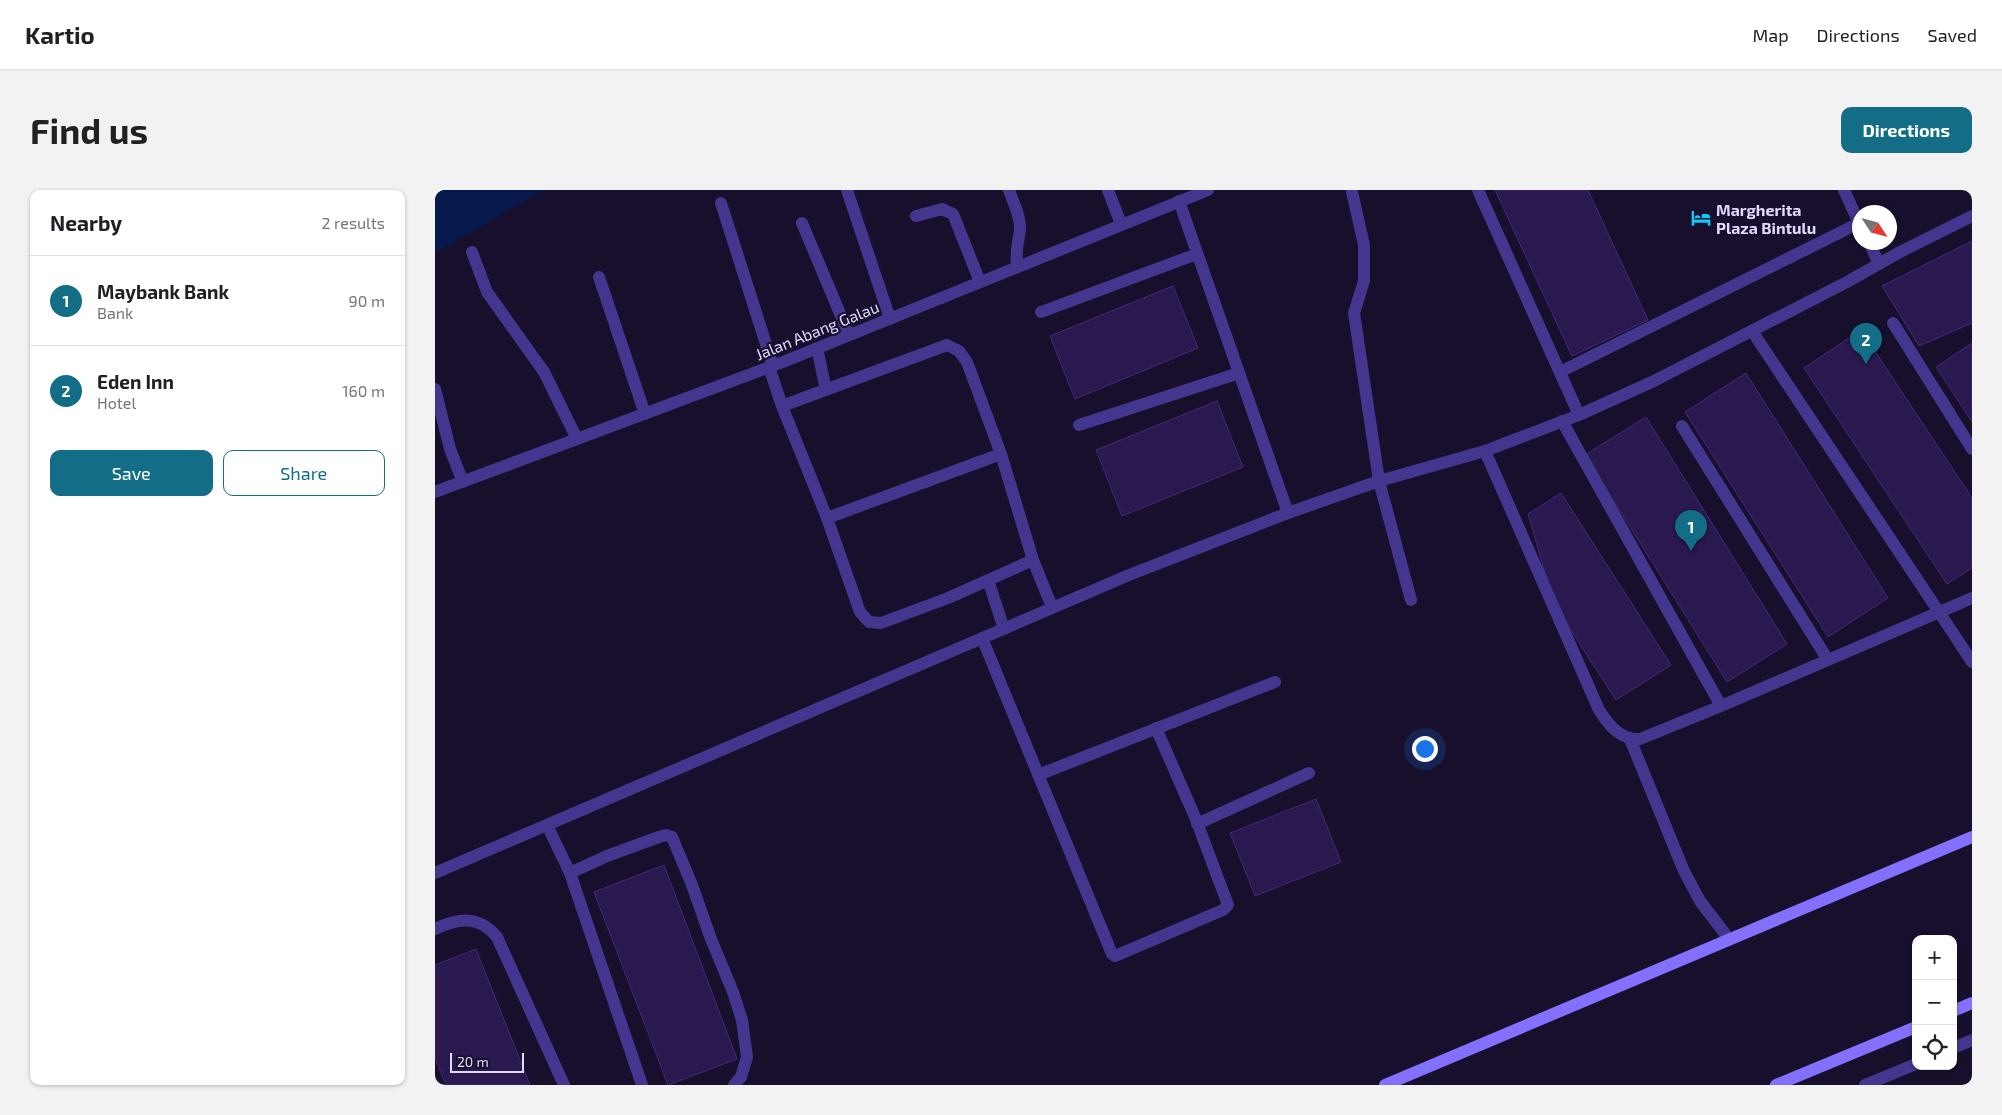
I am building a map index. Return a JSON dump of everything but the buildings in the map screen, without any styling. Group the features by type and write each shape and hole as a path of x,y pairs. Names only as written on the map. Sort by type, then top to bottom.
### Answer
{"main road":[{"path":"1385,1085 1972,837"},
{"path":"1957,1009 1972,1003"},
{"path":"1776,1085 1912,1029"}],"street":[{"path":"847,190 890,319"},
{"path":"1009,190 1019,220 1020,230 1015,252 1017,267"},
{"path":"1108,190 1121,224"},
{"name":"Jalan Abang Galau","path":"435,492 771,366 1208,190"},
{"path":"1478,190 1579,415"},
{"path":"1844,190 1852,208"},
{"path":"1352,192 1364,244 1364,281 1354,313 1379,481 1411,600"},
{"path":"1179,201 1288,513"},
{"path":"721,203 782,406 827,518 860,612 869,622 881,623 948,598 1033,560"},
{"path":"916,216 942,209 953,214 980,282"},
{"path":"435,873 1129,574 1288,513 1379,481 1485,451 1579,415 1654,381 1972,216"},
{"path":"802,223 849,335"},
{"path":"1560,372 1852,226"},
{"path":"1873,250 1879,264"},
{"path":"472,252 490,297 525,342 544,372 577,439"},
{"path":"1041,312 1197,254"},
{"path":"599,277 645,414"},
{"path":"1893,323 1972,449"},
{"path":"1752,331 1972,662"},
{"path":"782,406 947,345 959,351 967,362 1001,454 1033,560 1051,607"},
{"path":"817,348 826,390"},
{"path":"1079,425 1239,373"},
{"path":"435,389 450,449 463,482"},
{"path":"1562,421 1721,706"},
{"path":"1682,426 1828,660"},
{"path":"1485,451 1599,710 1615,730 1631,739 1640,739 1721,706 1972,598"},
{"path":"827,518 1001,454"},
{"path":"988,580 1004,628"},
{"path":"982,638 1112,954 1115,956 1223,910 1228,906 1197,824 1156,728"},
{"path":"1038,776 1275,682"},
{"path":"1631,739 1685,871 1700,901 1729,939"},
{"path":"1197,824 1309,773"},
{"path":"547,825 570,873 642,1085"},
{"path":"570,873 624,850 666,835 672,836 693,885 711,939 733,992 742,1020 747,1057 741,1077 734,1085"},
{"path":"435,929 451,922 479,922 489,928 497,937 564,1085"},
{"path":"1957,1046 1972,1040"},
{"path":"1865,1085 1912,1066"}],"shaded area":[{"path":"435,190 544,190 443,249 435,251"}],"place":[{"name":"Margherita Plaza Bintulu","path":"1701,218"},
{"name":"Eden Inn","path":"1866,364"},
{"name":"Maybank Bank","path":"1691,551"}]}
